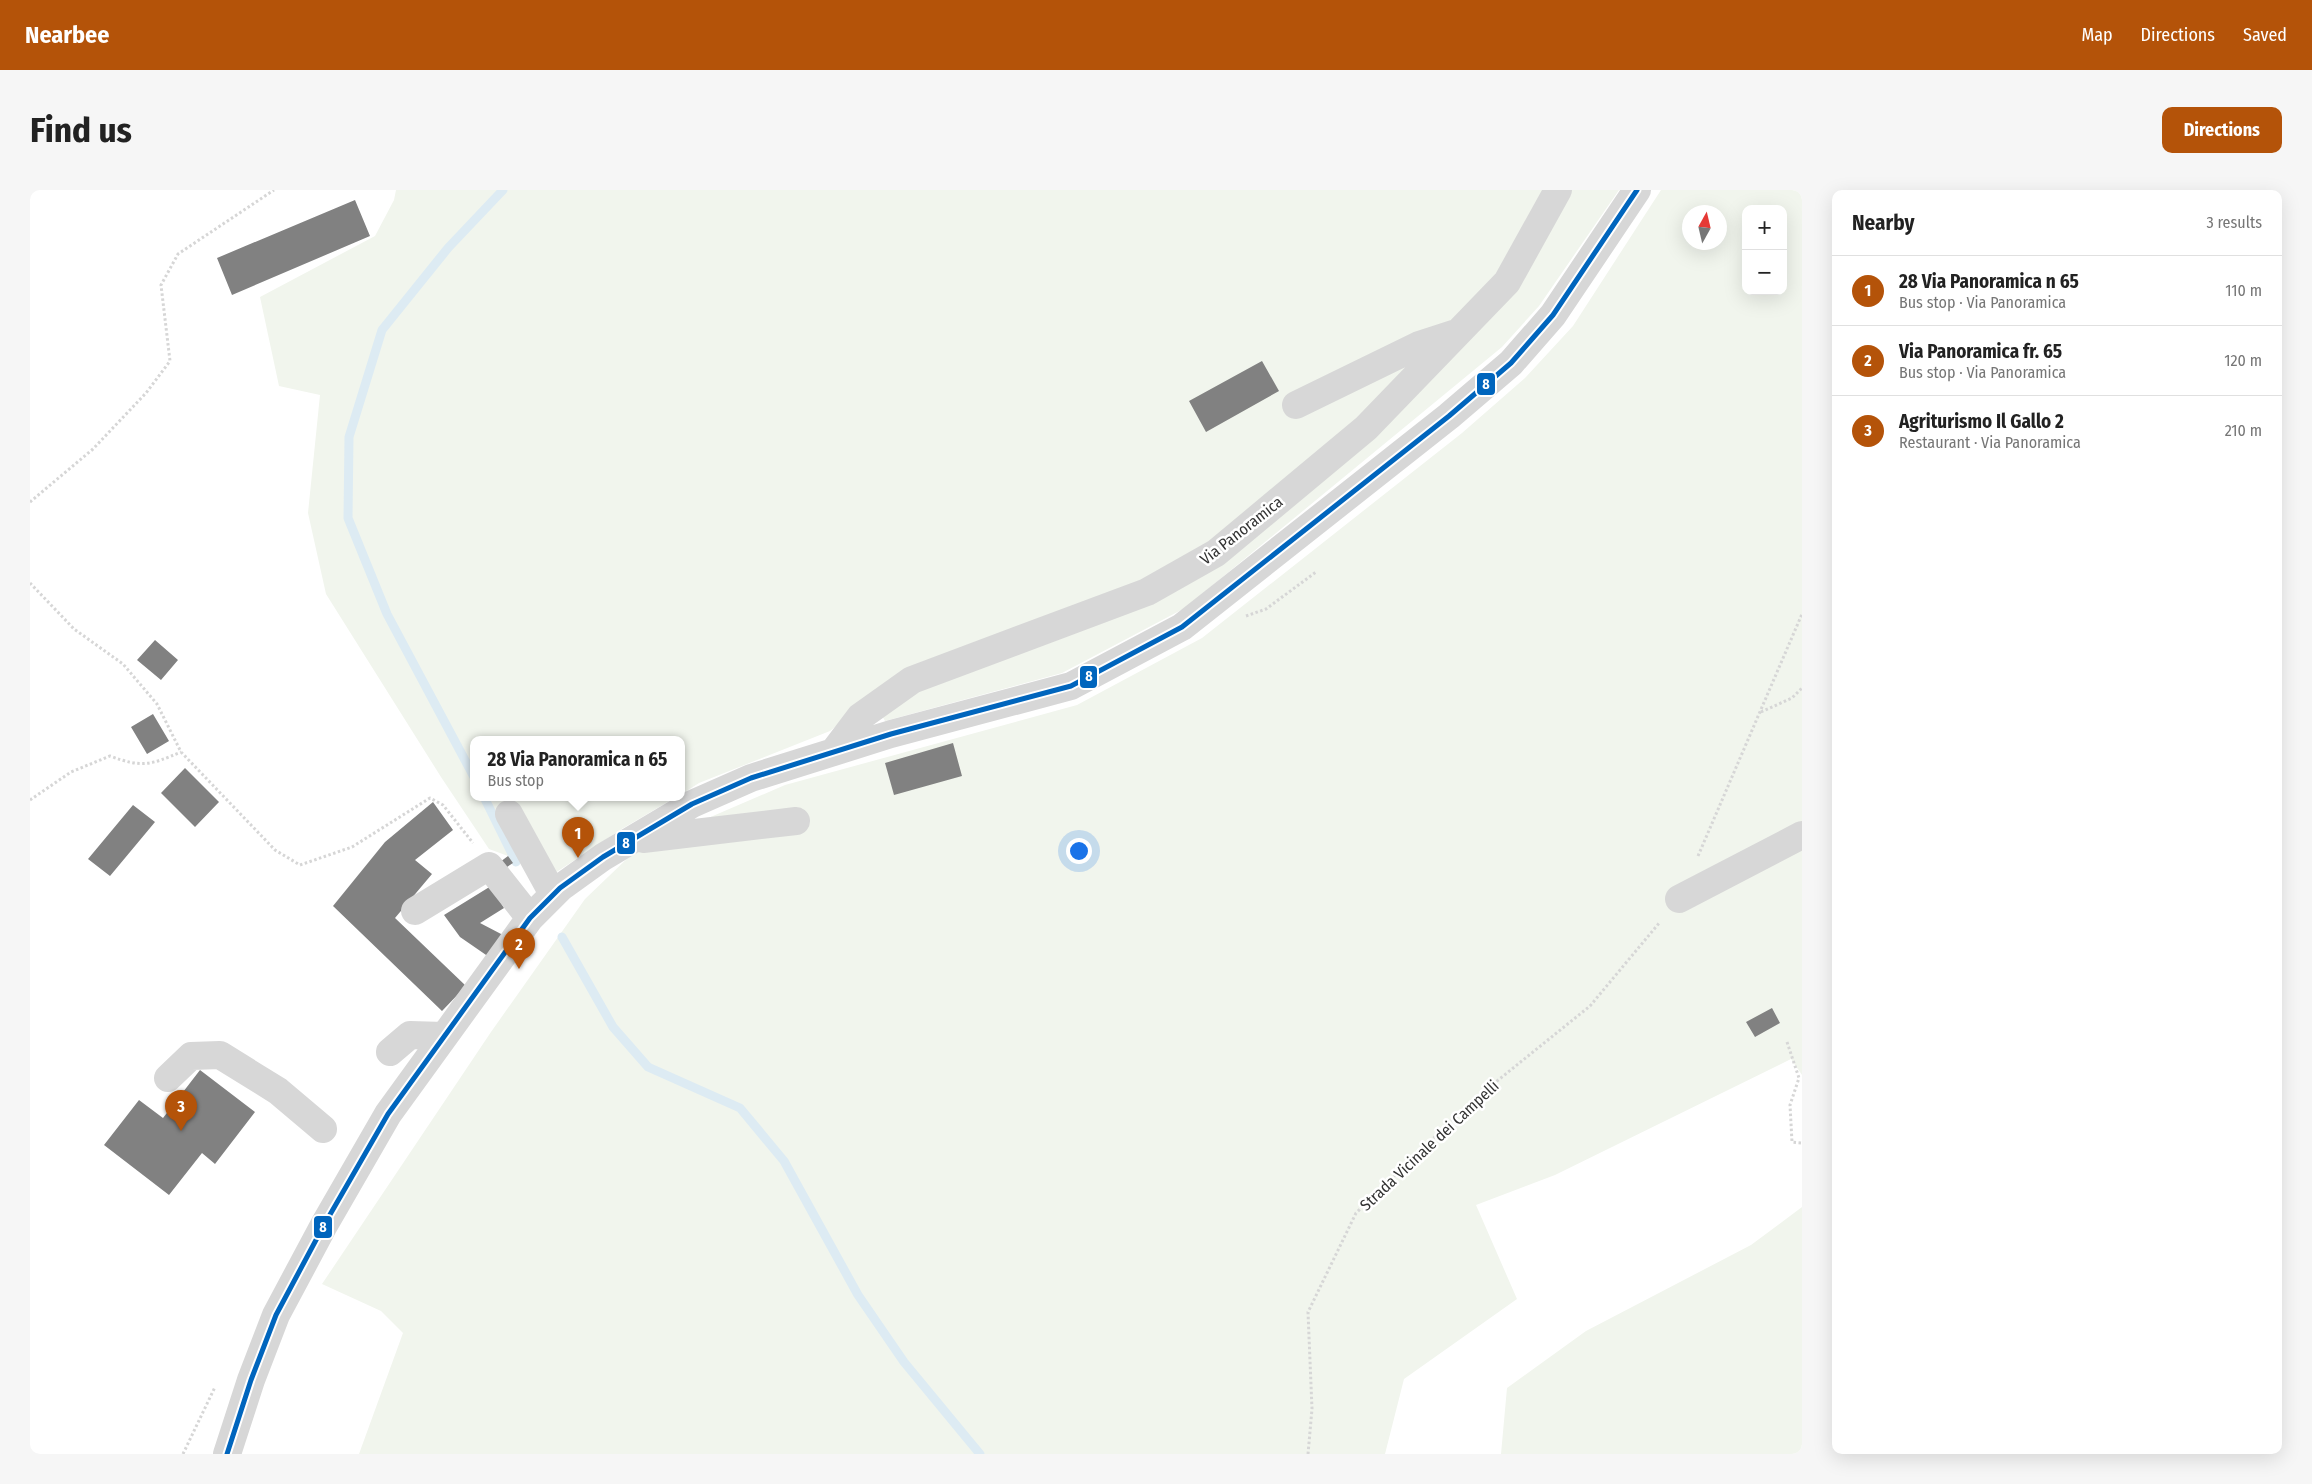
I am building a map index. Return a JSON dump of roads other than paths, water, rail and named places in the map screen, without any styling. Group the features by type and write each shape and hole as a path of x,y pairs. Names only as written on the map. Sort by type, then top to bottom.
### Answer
{"street":[{"name":"Via Panoramica","path":"835,750 860,717 912,680 1147,592 1216,553 1366,428 1507,282 1558,190"},
{"path":"227,1454 250,1380 276,1315 324,1225 388,1114 530,918 553,894 604,857 692,804 751,778 835,750 1071,686 1182,627 1441,422 1511,363 1553,315 1638,190"},
{"path":"1296,405 1419,345 1458,333"},
{"path":"509,814 553,894"},
{"path":"632,841 796,821"},
{"path":"1678,899 1802,835"},
{"path":"414,911 489,866 530,918"},
{"path":"390,1052 410,1034 444,1036"},
{"path":"168,1078 191,1056 220,1055 278,1092 323,1129"}],"waterway":[{"path":"470,770 387,614 348,518 349,437 382,330 448,248 503,190"},
{"path":"486,801 516,862"},
{"path":"562,937 613,1027 648,1067 740,1108 784,1161 858,1295 904,1362 980,1454"}],"place":[{"name":"28 Via Panoramica n 65","path":"578,858"},
{"name":"Via Panoramica fr. 65","path":"519,969"},
{"name":"Agriturismo Il Gallo 2","path":"181,1131"}]}
